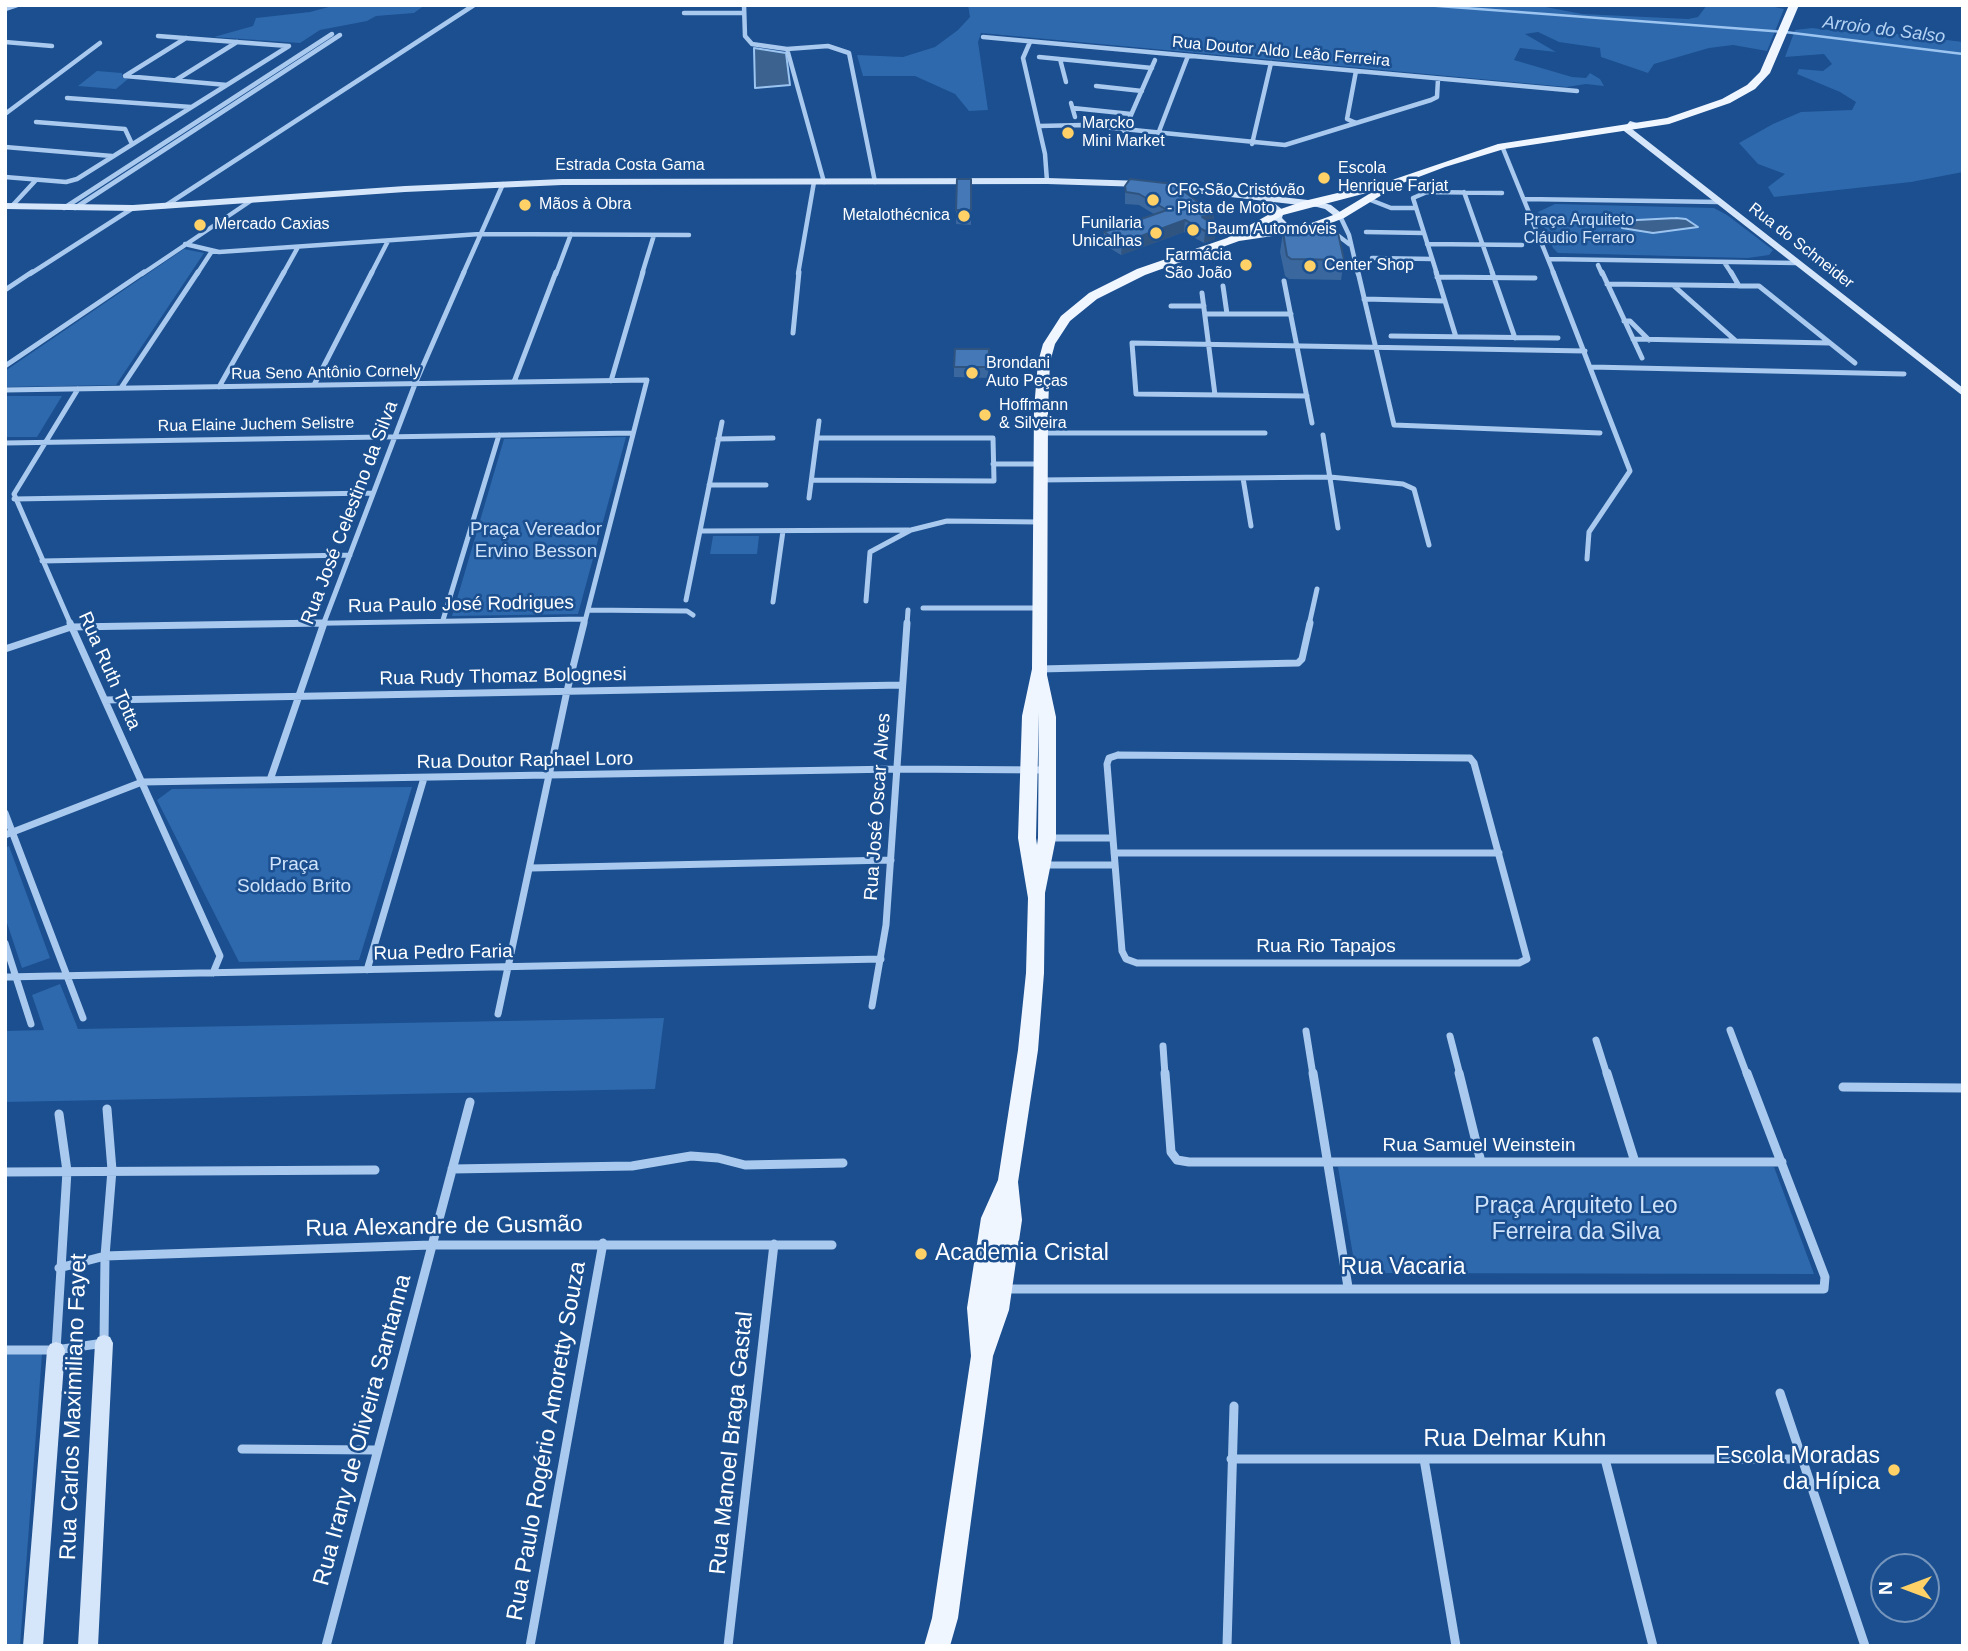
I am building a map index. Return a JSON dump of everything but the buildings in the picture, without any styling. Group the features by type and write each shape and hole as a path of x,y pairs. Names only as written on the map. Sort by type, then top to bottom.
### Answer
{"main road":[{"path":"1231,241 1279,213 1308,203 1396,182 1502,146 1669,121 1727,102 1751,87 1765,73 1794,5"},
{"name":"Rua do Schneider","path":"1630,126 1719,202 1963,393"},
{"name":"Estrada Costa Gama","path":"9,206 133,208 503,184 1047,181 1119,182 1308,203 1328,207 1340,216"},
{"path":"937,1646 945,1618 982,1356 998,1310 991,1289 992,1218 1008,1180 1029,1038 1035,974 1037,898 1047,838 1048,717 1040,669 1040,464 1044,362 1049,344 1065,319 1111,286 1141,272 1231,241 1309,228 1340,216 1396,182"},
{"name":"Estrada Costa Gama","path":"1255,198 1275,206 1279,213 1277,219 1284,225 1309,228"},
{"path":"1037,898 1027,838 1030,716 1040,669"},
{"name":"Rua Carlos Maximiliano Fayet","path":"88,1646 103,1343"},
{"name":"Rua Carlos Maximiliano Fayet","path":"33,1646 56,1350"},
{"path":"945,1618 946,1646"}],"street":[{"path":"5,9 17,5"},
{"path":"164,206 474,5"},
{"path":"744,5 744,36 747,41 760,46 788,49 828,46 849,53 875,182"},
{"path":"684,13 744,13"},
{"path":"63,208 332,34"},
{"path":"74,208 340,35"},
{"path":"5,177 72,181 289,46 158,36"},
{"name":"Rua Doutor Aldo Leão Ferreira","path":"983,37 1577,91"},
{"path":"186,38 125,76 227,85"},
{"path":"5,41 52,46"},
{"path":"175,80 238,42"},
{"path":"1030,42 1023,58 1045,154 1047,181"},
{"path":"5,114 100,43"},
{"path":"788,49 819,182 795,295 793,333"},
{"path":"1158,134 1188,56"},
{"path":"1039,57 1152,68"},
{"path":"1059,59 1066,82"},
{"path":"1124,131 1155,60"},
{"path":"1252,144 1271,64"},
{"path":"1356,71 1347,119 1356,123"},
{"path":"1039,126 1083,125 1252,144 1285,145 1437,97 1438,79"},
{"path":"1096,86 1142,91"},
{"path":"67,98 191,107"},
{"path":"1075,117 1072,105 1131,114"},
{"path":"36,122 125,130 132,144"},
{"path":"128,135 146,135"},
{"path":"1502,146 1585,351 1630,471 1589,532 1587,559"},
{"path":"5,147 112,156"},
{"path":"9,206 36,180"},
{"name":"Rua José Celestino da Silva","path":"270,780 324,623 415,384 503,184"},
{"path":"1456,337 1413,198 1427,192 1502,192"},
{"path":"1464,192 1516,338"},
{"path":"1368,199 1391,208 1416,208"},
{"path":"1524,199 1719,202"},
{"path":"5,366 252,200"},
{"path":"5,290 133,208"},
{"path":"1340,216 1346,225 1394,425 1600,433"},
{"path":"1309,228 1340,234 1351,246"},
{"path":"1366,232 1424,233"},
{"path":"185,244 212,251 480,233 689,235"},
{"path":"513,382 571,234"},
{"path":"611,381 654,235"},
{"path":"314,385 388,241"},
{"path":"1427,244 1522,245"},
{"path":"219,387 298,247"},
{"path":"121,388 212,251"},
{"path":"1373,258 1432,259"},
{"path":"1548,259 1796,263"},
{"path":"1724,262 1738,286"},
{"path":"1598,265 1642,358"},
{"path":"1437,277 1535,278"},
{"path":"1284,281 1312,423"},
{"path":"1607,284 1759,286 1855,363"},
{"path":"1674,285 1737,341"},
{"path":"1223,286 1227,314"},
{"path":"1202,293 1215,395"},
{"path":"1364,299 1445,301"},
{"path":"1171,306 1227,314 1291,314"},
{"path":"1625,321 1630,321 1649,340"},
{"path":"1391,336 1558,338"},
{"path":"1633,339 1830,343"},
{"path":"1307,396 1136,394 1132,343 1585,351"},
{"path":"1591,367 1904,374"},
{"name":"Rua Seno Antônio Cornely","path":"5,390 647,380 633,433"},
{"path":"78,388 14,494 14,499 373,494"},
{"path":"809,498 819,421"},
{"path":"685,600 722,422"},
{"path":"498,1014 567,691 633,433"},
{"name":"Rua Elaine Juchem Selistre","path":"5,443 633,433"},
{"path":"1041,433 1265,433"},
{"path":"443,620 499,435"},
{"path":"1323,435 1338,528"},
{"path":"718,439 773,438"},
{"path":"811,480 994,481 993,438 817,438"},
{"path":"993,464 1040,464"},
{"path":"1243,478 1251,526"},
{"path":"1040,480 1330,478 1409,486 1414,489 1429,545"},
{"path":"709,485 766,485"},
{"name":"Rua Ruth Totta","path":"14,499 220,956 213,973"},
{"path":"700,531 911,530 947,522 1040,522"},
{"path":"866,601 870,552 911,530"},
{"path":"773,602 783,531"},
{"path":"41,561 350,555"},
{"path":"1040,669 1298,663 1302,659 1317,589"},
{"path":"923,608 1041,608"},
{"path":"588,610 687,611 693,615"},
{"name":"Rua José Oscar Alves","path":"872,1006 881,959 891,860 908,610"},
{"name":"Rua Paulo José Rodrigues","path":"5,649 71,627 585,619"},
{"name":"Rua Rudy Thomaz Bolognesi","path":"104,700 902,685"},
{"path":"1044,865 1115,865 1114,853 1113,838 1107,764 1109,758 1118,755 1470,758 1474,763 1499,853 1114,853"},
{"name":"Rua Doutor Raphael Loro","path":"9,833 142,782 897,769 1048,770"},
{"path":"367,970 424,778"},
{"path":"5,813 9,833 83,1018"},
{"path":"1047,838 1113,838"},
{"name":"Rua Rio Tapajos","path":"1115,865 1122,951 1126,959 1137,963 1519,962 1527,959 1527,952 1499,853"},
{"path":"531,868 891,860"},
{"path":"5,943 31,1024"},
{"name":"Rua Pedro Faria","path":"5,977 881,959"},
{"path":"1730,1030 1782,1162"},
{"path":"1306,1031 1348,1287"},
{"path":"1450,1036 1481,1162"},
{"path":"1596,1041 1636,1162"},
{"name":"Rua Samuel Weinstein","path":"1163,1046 1171,1152 1177,1160 1782,1162"},
{"path":"1843,1087 1963,1088"},
{"name":"Rua Irany de Oliveira Santanna","path":"326,1646 470,1102"},
{"name":"Rua Carlos Maximiliano Fayet","path":"103,1343 105,1256 112,1170 107,1109"},
{"name":"Rua Carlos Maximiliano Fayet","path":"56,1350 67,1171 59,1114"},
{"path":"452,1169 632,1166 691,1156 718,1158 745,1165 843,1163"},
{"name":"Rua Vacaria","path":"991,1289 1824,1289 1825,1277 1782,1162"},
{"path":"5,1172 375,1170"},
{"name":"Rua Paulo Rogério Amoretty Souza","path":"530,1646 603,1243"},
{"name":"Rua Manoel Braga Gastal","path":"728,1646 774,1244"},
{"name":"Rua Alexandre de Gusmão","path":"59,1268 105,1256 431,1245 832,1245"},
{"path":"5,1350 56,1350 103,1343"},
{"path":"1780,1393 1865,1646"},
{"path":"1227,1646 1234,1406"},
{"path":"242,1450 376,1450"},
{"name":"Rua Delmar Kuhn","path":"1231,1459 1800,1459"},
{"path":"1424,1459 1456,1646"},
{"path":"1605,1459 1653,1646"}],"green space":[{"path":"336,5 425,5 414,13 376,16 367,21 320,30 300,43 214,37 253,26 256,18 310,12"},
{"path":"968,5 1535,5 1582,14 1688,19 1698,17 1707,5 1765,5 1784,9 1767,51 1733,45 1709,48 1654,64 1648,73 1601,57 1600,48 1559,42 1538,32 1525,34 1556,52 1520,48 1514,60 1572,77 1586,78 1590,73 1600,79 1604,86 1586,84 1567,87 981,33 978,42 988,110 969,111 955,94 915,76 863,76 857,55 903,57 935,47 970,17"},
{"path":"1812,28 1856,33 1864,30 1963,42 1963,172 1911,182 1774,197 1768,187 1785,174 1758,164 1739,143 1801,112 1852,110 1856,102 1840,92 1797,74 1799,69 1823,71 1832,64 1824,54 1785,57 1795,30"},
{"path":"97,71 122,73 122,77 128,79 116,89 78,86"},
{"name":"Praça Arquiteto Cláudio Ferraro","path":"1555,204 1714,208 1773,250 1769,255 1748,258 1558,253 1553,248 1538,212"},
{"path":"184,249 204,253 116,385 5,387 5,371"},
{"path":"5,396 62,396 37,437 5,437"},
{"name":"Praça Vereador Ervino Besson","path":"626,437 578,614 452,616 504,439"},
{"path":"713,536 759,536 757,554 710,554"},
{"name":"Praça Soldado Brito","path":"412,787 359,960 239,962 157,800 172,789"},
{"path":"9,846 50,958 22,968 5,917 5,848"},
{"path":"60,984 78,1029 664,1018 655,1089 5,1102 5,1031 44,1030 32,995"},
{"name":"Praça Arquiteto Leo Ferreira da Silva","path":"1338,1167 1774,1167 1814,1274 1356,1273"},
{"path":"5,1353 42,1354 20,1646 5,1646"}],"shaded area":[{"path":"754,48 786,53 790,85 755,88"},
{"path":"1686,219 1698,227 1653,233 1622,228 1624,223 1637,220"}],"waterway":[{"name":"Arroio do Salso","path":"1425,5 1785,32 1963,54"}],"place":[{"name":"Marcko Mini Market","path":"1068,133"},
{"name":"Escola Henrique Farjat","path":"1324,178"},
{"name":"CFC São Cristóvão - Pista de Moto","path":"1153,200"},
{"name":"Mãos à Obra","path":"525,205"},
{"name":"Metalothécnica","path":"964,216"},
{"name":"Mercado Caxias","path":"200,225"},
{"name":"Baum Automóveis","path":"1193,230"},
{"name":"Funilaria Unicalhas","path":"1156,233"},
{"name":"Farmácia São João","path":"1246,265"},
{"name":"Center Shop","path":"1310,266"},
{"name":"Brondani Auto Peças","path":"972,373"},
{"name":"Hoffmann & Silveira","path":"985,415"},
{"name":"Academia Cristal","path":"921,1254"},
{"name":"Escola Moradas da Hípica","path":"1894,1470"}]}
